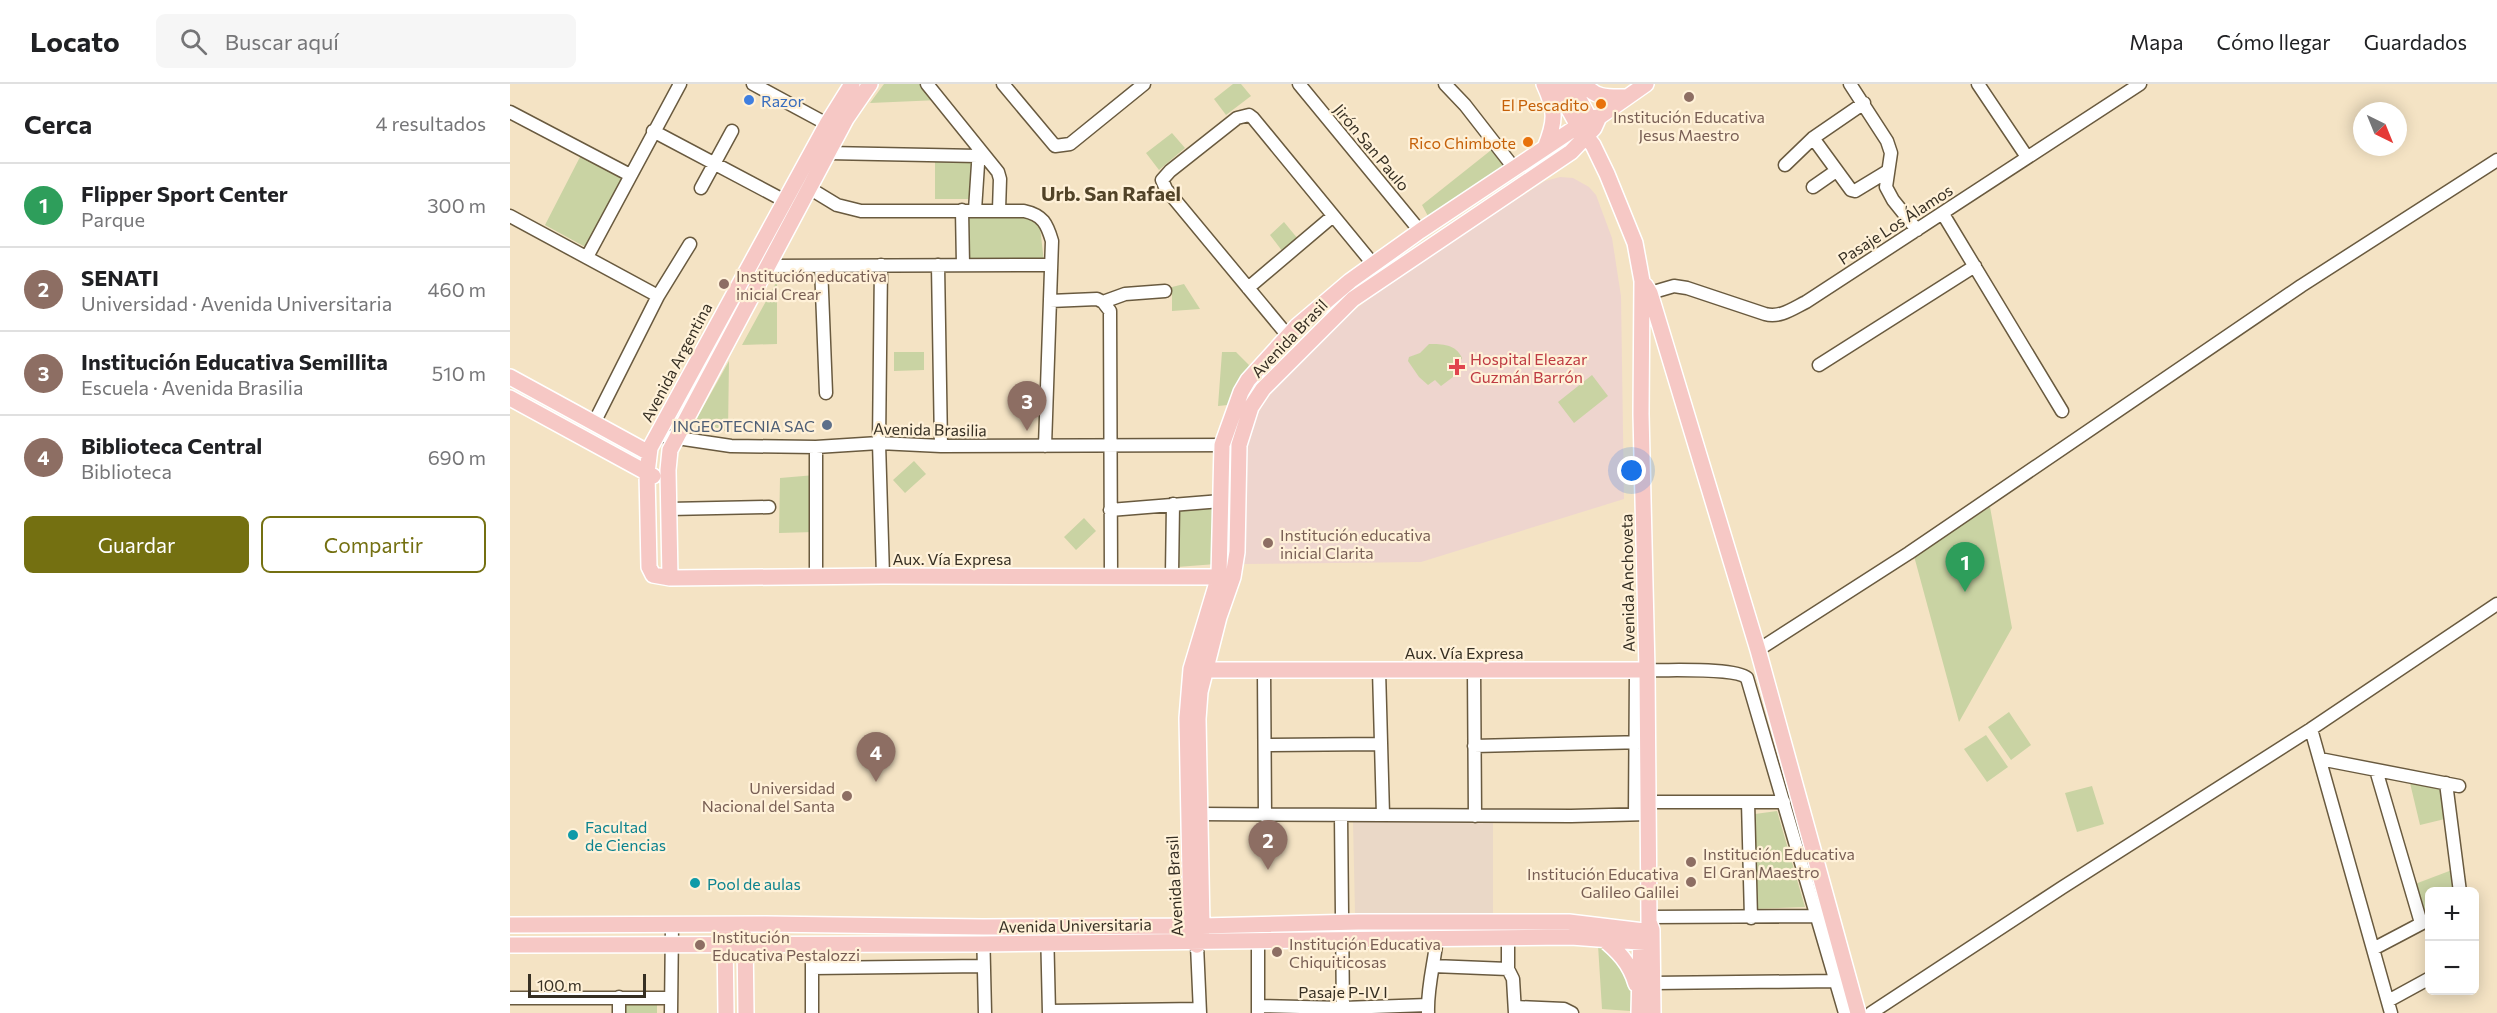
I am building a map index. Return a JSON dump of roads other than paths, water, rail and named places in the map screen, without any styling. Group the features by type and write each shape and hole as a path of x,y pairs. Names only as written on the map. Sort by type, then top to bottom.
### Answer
{"main road":[{"name":"Avenida Argentina","path":"673,444 767,266 852,84"},
{"name":"Avenida Argentina","path":"670,578 653,575 649,567 646,473 649,453 785,201 809,179 828,153 833,124 870,84"},
{"path":"1544,84 1552,101 1555,116 1545,148"},
{"name":"Avenida Anchoveta","path":"1555,84 1590,129"},
{"name":"Avenida Anchoveta","path":"1571,84 1635,243 1646,287 1641,414 1641,742 1653,1013"},
{"path":"1585,84 1590,91 1599,96 1627,97"},
{"name":"Avenida Brasil","path":"1226,576 1237,552 1239,445 1251,407 1273,378 1353,299 1551,166 1627,97 1646,84"},
{"name":"Avenida Brasil","path":"1197,936 1187,718 1198,670 1219,617 1226,576 1221,501 1222,445 1241,392 1258,367 1288,336 1336,292 1373,264 1545,148 1590,129"},
{"path":"1646,287 1758,650 1858,1013"},
{"path":"1258,367 1273,378"},
{"path":"510,377 649,453"},
{"path":"510,398 669,484"},
{"path":"670,578 669,484 673,444"},
{"name":"Aux. Vía Expresa","path":"670,578 1226,576"},
{"name":"Avenida Brasil","path":"1197,936 1200,692 1198,670"},
{"name":"Aux. Vía Expresa","path":"1198,670 1642,670"},
{"name":"Avenida Universitaria","path":"1197,936 1342,923 1438,921 1569,922 1648,931"},
{"name":"Avenida Universitaria","path":"510,925 983,927 1048,934 1197,936 1258,941 1601,937 1648,931"},
{"path":"724,925 726,1013"},
{"path":"745,925 746,1013"},
{"name":"Avenida Anchoveta","path":"1640,1013 1639,994 1648,931"},
{"name":"Avenida Universitaria","path":"510,945 983,944 1048,934"},
{"path":"1601,937 1630,966 1639,994"}],"street":[{"path":"586,257 680,84"},
{"path":"753,84 833,124"},
{"path":"927,84 979,152 998,172 1000,179 999,210"},
{"path":"1003,84 1055,146 1070,144 1144,84"},
{"name":"Jirón San Paulo","path":"1299,84 1420,231"},
{"path":"1445,84 1465,105 1514,168"},
{"path":"1850,84 1887,141 1891,153 1886,187 1893,200 1917,230"},
{"path":"1978,84 2027,156"},
{"name":"Pasaje Los Álamos","path":"1646,287 1686,288 1774,316 1806,302 2140,84"},
{"path":"1785,165 1813,138 1864,103"},
{"path":"510,111 630,175"},
{"path":"1288,336 1166,189 1162,180 1170,171 1237,118 1249,115 1373,264"},
{"path":"653,131 785,201"},
{"path":"701,188 732,131"},
{"path":"1813,138 1851,190 1855,191 1888,171"},
{"path":"828,153 979,152"},
{"path":"975,210 979,152"},
{"path":"1758,650 1909,553 2301,286 2497,160"},
{"path":"1813,187 1836,171"},
{"path":"809,179 837,206 861,211 999,210 1035,213 1047,223 1052,241 1045,446"},
{"path":"962,210 963,265"},
{"path":"1943,214 2062,411"},
{"path":"510,216 658,296"},
{"path":"1248,288 1333,216"},
{"path":"594,423 658,296 690,244"},
{"path":"938,265 941,446"},
{"path":"767,266 1051,265"},
{"path":"821,266 825,393"},
{"path":"881,266 879,444 883,576"},
{"path":"1819,365 1975,266"},
{"path":"1103,302 1115,295 1165,291"},
{"path":"1050,301 1087,298 1103,302 1110,311 1111,576"},
{"name":"Avenida Brasilia","path":"657,435 673,444 731,446 1239,445"},
{"path":"816,447 816,577"},
{"path":"1110,510 1221,501"},
{"path":"1172,575 1173,504"},
{"path":"669,509 769,507"},
{"path":"1871,1013 2063,887 2312,729 2497,604"},
{"path":"1474,669 1475,816"},
{"path":"1379,670 1383,815"},
{"name":"Aux. Vía Expresa","path":"1642,670 1737,673 1747,678 1784,802"},
{"path":"1264,671 1265,816"},
{"path":"2312,729 2389,1007 2425,982"},
{"path":"1474,746 1641,742"},
{"path":"1265,745 1381,744"},
{"path":"2320,759 2452,785 2460,887"},
{"path":"2373,949 2425,921 2376,770"},
{"path":"1748,802 1751,918"},
{"path":"1199,814 1475,816 1784,802 1815,916 1845,1013"},
{"path":"1341,816 1343,1011"},
{"path":"1648,931 1751,918 1815,916"},
{"path":"1428,1009 1438,938 1438,921"},
{"path":"671,1013 672,925"},
{"path":"983,927 985,1013"},
{"path":"1048,934 1049,1012 1200,1011 1197,936"},
{"path":"1508,938 1508,969 1513,979 1515,1010 1564,1009 1572,1013"},
{"path":"1258,941 1258,1009"},
{"path":"812,944 812,1013"},
{"path":"812,968 984,966"},
{"path":"1433,966 1508,969"},
{"path":"1653,983 1836,981"},
{"path":"619,997 619,1013"},
{"path":"510,998 671,998"},
{"name":"Pasaje P-IV I","path":"1258,1009 1343,1011 1428,1009"}],"place":[{"name":"Institución Educativa Jesus Maestro","path":"1689,97"},
{"name":"Razor","path":"749,100"},
{"name":"El Pescadito","path":"1601,104"},
{"name":"Rico Chimbote","path":"1528,142"},
{"name":"Institución educativa inicial Crear","path":"724,284"},
{"name":"Hospital Eleazar Guzmán Barrón","path":"1457,367"},
{"name":"INGEOTECNIA SAC","path":"827,425"},
{"name":"Institución Educativa Semillita","path":"1027,431"},
{"name":"Institución educativa inicial Clarita","path":"1268,543"},
{"name":"Flipper Sport Center","path":"1965,592"},
{"name":"Biblioteca Central","path":"876,782"},
{"name":"Universidad Nacional del Santa","path":"847,796"},
{"name":"Facultad de Ciencias","path":"573,835"},
{"name":"Institución Educativa El Gran Maestro","path":"1691,862"},
{"name":"SENATI","path":"1268,870"},
{"name":"Institución Educativa Galileo Galilei","path":"1691,882"},
{"name":"Pool de aulas","path":"695,883"},
{"name":"Institución Educativa Pestalozzi","path":"700,945"},
{"name":"Institución Educativa Chiquiticosas","path":"1277,952"}],"district":[{"name":"Urb. San Rafael","path":"1111,193"}]}
